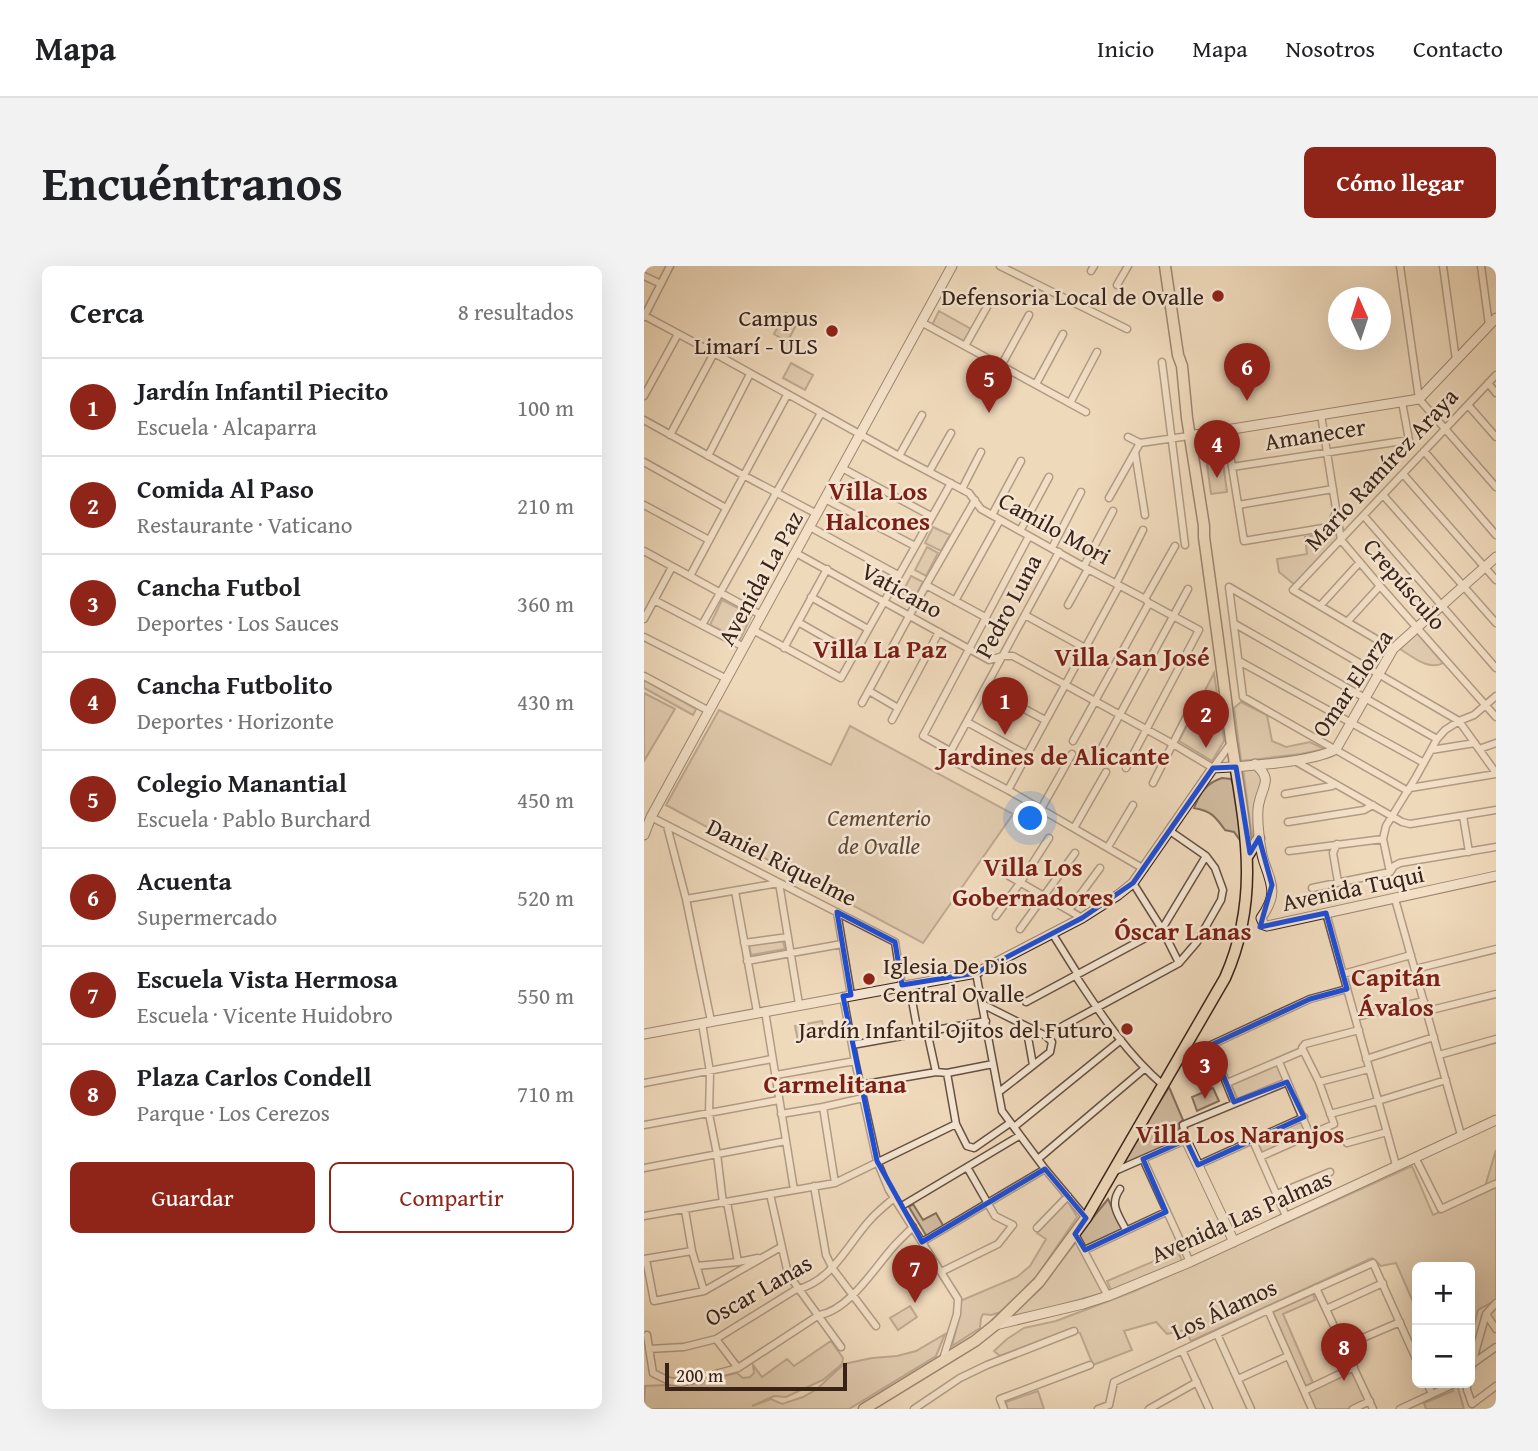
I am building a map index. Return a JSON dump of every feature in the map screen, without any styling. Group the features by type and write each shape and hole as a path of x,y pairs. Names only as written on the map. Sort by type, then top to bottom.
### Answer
{"main road":[{"path":"864,1409 975,1341 1039,1282 1086,1218 1235,957 1247,893 1244,815 1204,526 1187,436 1182,366 1165,266"},
{"path":"1247,858 1259,838"}],"street":[{"path":"644,317 670,266"},
{"name":"Avenida La Paz","path":"644,830 952,266"},
{"path":"1000,266 1126,330"},
{"path":"1117,285 1128,266"},
{"path":"1400,266 1419,399 1496,487"},
{"path":"1443,266 1456,360"},
{"path":"1128,437 1140,443 1419,399 1493,321 1481,266"},
{"path":"644,276 661,284"},
{"path":"965,346 993,296"},
{"path":"1001,366 1029,315"},
{"name":"Camilo Mori","path":"644,317 962,489 981,509 1199,630 1147,729"},
{"path":"921,322 1086,412"},
{"path":"644,396 678,334"},
{"path":"1036,384 1063,334"},
{"path":"1070,403 1097,352"},
{"path":"670,435 714,353"},
{"path":"1162,362 1185,545"},
{"path":"708,456 750,374"},
{"name":"Mario Ramírez Araya","path":"1320,606 1293,590 1496,374"},
{"path":"1488,383 1496,393"},
{"path":"690,576 787,395"},
{"name":"Amanecer","path":"1232,467 1409,440 1402,402"},
{"path":"1468,405 1496,437"},
{"path":"702,625 821,413"},
{"path":"899,456 922,415"},
{"name":"Crepúsculo","path":"1321,415 1341,540 1495,715"},
{"path":"644,420 817,514"},
{"path":"1226,430 1244,541 1329,527 1337,511"},
{"path":"929,472 951,432"},
{"path":"1109,498 1140,443"},
{"path":"962,489 981,452"},
{"path":"1135,452 1145,515"},
{"path":"1424,452 1496,535"},
{"path":"992,515 1021,461"},
{"path":"644,462 726,508"},
{"path":"842,468 932,516"},
{"path":"1403,474 1496,580"},
{"path":"1020,531 1049,477"},
{"path":"753,630 841,678 951,483"},
{"path":"1238,505 1334,489"},
{"name":"Pedro Luna","path":"950,751 1025,615 1081,492"},
{"path":"1383,495 1496,622"},
{"path":"825,499 915,546"},
{"path":"862,703 975,500"},
{"path":"644,505 709,540"},
{"path":"1068,605 1113,511"},
{"path":"1364,516 1496,668"},
{"path":"955,601 1000,520"},
{"path":"810,527 898,575"},
{"path":"1008,790 1118,585 1143,530"},
{"path":"1029,536 923,736 950,751 947,758 1144,869"},
{"path":"1073,741 1175,546"},
{"path":"644,551 761,615"},
{"name":"Vaticano","path":"796,553 989,660 1013,656 1213,768"},
{"name":"Omar Elorza","path":"1213,768 1294,760 1328,754 1336,749 1393,649 1496,557"},
{"path":"1360,562 1320,606 1393,649"},
{"path":"644,619 672,566"},
{"path":"784,648 827,569"},
{"path":"926,585 985,617"},
{"path":"1347,622 1380,586"},
{"path":"1229,587 1459,721 1496,774 1409,789 1243,697 1235,624 1229,587"},
{"path":"1099,753 1188,590"},
{"path":"811,597 868,629"},
{"path":"654,600 744,647"},
{"path":"1025,615 1085,648"},
{"path":"798,622 854,654"},
{"path":"1235,624 1437,739"},
{"path":"892,720 939,632"},
{"path":"644,637 727,679"},
{"path":"1240,661 1424,763"},
{"path":"644,676 709,711"},
{"path":"986,688 1045,720"},
{"path":"869,691 898,708"},
{"path":"1390,872 1383,839 1386,826 1437,739 1445,730 1474,715 1496,696"},
{"path":"1153,783 1194,702"},
{"path":"967,722 1027,755"},
{"path":"1126,768 1147,729"},
{"path":"644,1034 976,972 1082,918 1133,883 1232,742"},
{"path":"1431,750 1496,743"},
{"path":"1041,809 1072,754"},
{"path":"1294,760 1402,822 1410,824 1496,810"},
{"name":"Avenida Tuqui","path":"1255,764 1263,771 1266,780 1258,808 1259,838 1272,885 1269,906 1261,918 1262,923 1268,926 1496,876"},
{"path":"1074,828 1105,772"},
{"path":"1285,793 1335,784"},
{"path":"1108,847 1133,805"},
{"path":"1288,822 1364,810 1373,805"},
{"path":"1463,816 1469,852"},
{"name":"Daniel Riquelme","path":"650,817 895,942 906,985"},
{"path":"667,826 686,899 706,1022 710,1072 709,1114 738,1262"},
{"path":"1063,1026 1179,963 1197,942 1221,900 1223,890 1206,856 1170,831"},
{"path":"996,916 1048,838"},
{"path":"1289,851 1383,839"},
{"path":"1337,844 1333,853 1338,882"},
{"path":"1312,888 1390,872 1400,863 1496,847"},
{"path":"1020,929 1076,853"},
{"path":"1026,1002 1162,929 1206,856"},
{"path":"1069,910 1100,868"},
{"path":"1009,876 1082,918"},
{"path":"686,899 779,883 799,1004"},
{"path":"1133,883 1162,929 1179,963"},
{"path":"735,891 747,961 776,1075 794,1190"},
{"path":"1395,899 1461,1135"},
{"path":"837,912 852,1045 877,1161 894,1198 958,1299 956,1318 943,1359"},
{"path":"1326,913 1396,1165"},
{"path":"1052,933 1097,1008 1144,1069 1163,1085"},
{"path":"744,943 788,937"},
{"path":"747,961 842,944"},
{"path":"1415,969 1496,948"},
{"path":"1343,974 1411,955"},
{"path":"976,972 1002,1111 1086,1218"},
{"path":"906,985 918,1033"},
{"path":"1234,1102 1211,1045 1310,999 1348,989"},
{"path":"1427,1012 1496,994"},
{"path":"1355,1017 1424,1001"},
{"path":"982,1004 1046,1036 1052,1042 1050,1052 999,1092"},
{"path":"852,1045 986,1021"},
{"path":"1026,1026 1033,1065"},
{"path":"1227,1083 1279,1062 1302,1049 1305,1044 1359,1030"},
{"path":"927,1031 936,1072"},
{"path":"1366,1059 1434,1037"},
{"path":"1439,1055 1496,1039"},
{"path":"947,1073 956,1124 967,1146 974,1148 1012,1125 1121,1040"},
{"path":"1261,1157 1334,1124 1319,1082 1302,1049"},
{"path":"644,1083 772,1059"},
{"path":"776,1075 855,1061"},
{"path":"1279,1062 1310,1135"},
{"path":"860,1086 993,1064"},
{"path":"1038,1160 1144,1069"},
{"path":"1319,1082 1369,1069"},
{"path":"1330,1114 1446,1080"},
{"path":"1234,1242 1186,1140 1183,1125 1287,1082"},
{"path":"782,1114 863,1098"},
{"path":"644,1125 779,1100"},
{"path":"823,1107 835,1182"},
{"path":"1198,1165 1304,1117"},
{"name":"Avenida Las Palmas","path":"995,1325 1108,1296 1190,1262 1496,1120"},
{"path":"644,1216 835,1182 956,1124"},
{"path":"1347,1143 1387,1132"},
{"path":"900,1207 1019,1136"},
{"path":"1112,1173 1186,1140"},
{"path":"644,1167 786,1141"},
{"path":"1253,1141 1286,1216"},
{"path":"1415,1157 1441,1209 1495,1184"},
{"path":"1143,1159 1190,1262"},
{"path":"941,1272 998,1244 1013,1225 995,1216 967,1167"},
{"path":"922,1242 1045,1169"},
{"name":"Avenida Las Palmas","path":"1277,1194 1330,1172"},
{"path":"814,1186 826,1255 833,1269 876,1326"},
{"path":"1120,1189 1114,1198 1114,1206 1126,1230"},
{"path":"770,1194 788,1274 841,1347"},
{"path":"1037,1228 1068,1196"},
{"name":"Oscar Lanas","path":"649,1349 684,1347 716,1339 833,1269 870,1220 894,1198"},
{"path":"685,1210 692,1251 704,1292"},
{"path":"1085,1250 1166,1212"},
{"path":"648,1335 653,1373 668,1381 688,1382 738,1368 819,1315 827,1314 854,1296 890,1250 913,1227"},
{"path":"1075,1234 1108,1296"},
{"path":"692,1251 645,1259 654,1301 704,1292 782,1247"},
{"path":"697,1266 767,1256"},
{"name":"Los Álamos","path":"1110,1407 1114,1382 1268,1310 1373,1263 1383,1283"},
{"path":"1326,1309 1383,1283 1412,1350"},
{"path":"1317,1288 1373,1409"},
{"path":"1475,1354 1486,1314 1496,1303"},
{"path":"1268,1310 1312,1409"},
{"path":"1486,1314 1496,1329"},
{"path":"1344,1346 1400,1322"},
{"path":"914,1409 960,1378 1074,1331"},
{"path":"1217,1334 1251,1409"},
{"path":"716,1339 738,1368"},
{"path":"1475,1365 1496,1347"},
{"path":"1182,1350 1209,1409"},
{"path":"1238,1378 1288,1356"},
{"path":"1004,1409 1000,1399 1090,1365"},
{"path":"1304,1391 1354,1367"},
{"path":"1149,1409 1197,1382"},
{"path":"1467,1388 1472,1404 1496,1387"},
{"path":"1429,1388 1432,1394"},
{"path":"1400,1409 1445,1388"},
{"path":"1353,1409 1370,1401"},
{"path":"1098,1409 1110,1407"}],"highlighted area":[{"path":"1236,767 1250,853 1259,838 1272,885 1260,927 1326,913 1347,989 1310,999 1211,1045 1234,1102 1287,1082 1304,1117 1198,1165 1186,1140 1143,1159 1166,1212 1085,1250 1075,1234 1086,1218 1045,1169 922,1242 877,1161 843,996 851,995 837,912 895,942 902,985 976,973 1082,918 1133,883 1213,768"}],"green space":[{"path":"939,311 971,329 965,342 932,325"},
{"path":"786,313 799,320 787,342 774,334"},
{"path":"791,363 813,375 805,390 783,378"},
{"path":"1223,462 1227,492 1211,494 1207,464"},
{"path":"1336,522 1338,542 1295,585 1279,572 1277,559 1307,554 1305,537 1327,533"},
{"path":"933,527 950,535 941,551 925,543"},
{"path":"927,547 938,553 926,576 915,570"},
{"path":"911,576 923,582 911,605 899,599"},
{"path":"722,600 752,615 740,640 710,625"},
{"path":"1417,633 1443,663 1427,664 1400,649"},
{"path":"1214,673 1224,741 1212,761 1179,741"},
{"path":"644,680 696,709 693,715 644,688"},
{"path":"644,693 675,709 644,761"},
{"path":"1241,702 1267,715 1272,741 1286,747 1310,742 1324,749 1241,761 1234,708"},
{"name":"Cementerio de Ovalle","path":"719,710 831,765 850,726 1013,814 923,943 666,805"},
{"path":"1254,768 1261,774 1263,783 1254,812 1253,845 1243,769"},
{"path":"1222,778 1231,779 1237,796 1242,843 1234,832 1225,830 1212,815 1194,808 1204,789"},
{"path":"783,941 785,949 751,955 749,945"},
{"path":"822,1021 825,1035 798,1041 795,1026"},
{"path":"1278,1065 1286,1081 1238,1100 1231,1084"},
{"path":"1169,1087 1183,1120 1177,1125 1179,1140 1119,1167"},
{"path":"1213,1088 1219,1101 1197,1111 1192,1097"},
{"path":"1302,1120 1308,1134 1263,1155 1257,1141"},
{"path":"1496,1150 1496,1300 1478,1310 1475,1322 1475,1262 1412,1262 1412,1300 1396,1263 1381,1266 1372,1258 1191,1341 1185,1330 1167,1334 1156,1322 1124,1331 1132,1350 1093,1365 1080,1333 1069,1330 1000,1356 994,1351 1024,1328 1056,1321 1135,1291 1412,1166 1433,1215 1483,1193"},
{"path":"1108,1199 1122,1229 1085,1246 1079,1235"},
{"path":"1067,1200 1077,1217 1031,1285 1001,1312 983,1314 980,1328 952,1346 960,1314 960,1301 1017,1277 1030,1266 1046,1239 1037,1233"},
{"path":"913,1204 923,1220 936,1213 944,1227 927,1237 909,1207"},
{"path":"1076,1242 1103,1293 1006,1320 1042,1285"},
{"path":"1178,1251 1182,1261 1111,1290 1107,1281"},
{"path":"1313,1294 1315,1300 1283,1314 1313,1383 1305,1386 1273,1312"},
{"path":"910,1306 917,1317 898,1330 890,1318"},
{"path":"945,1334 936,1356 849,1409 644,1409 645,1386 688,1384 737,1373 743,1378 750,1377 754,1373 753,1365 762,1377 787,1359 794,1366 831,1341 843,1358 842,1364 823,1380 786,1397 774,1396 752,1406 771,1399 782,1404 817,1389 844,1364 916,1351"},
{"path":"1353,1369 1368,1400 1348,1409 1313,1409 1306,1392"},
{"path":"1452,1388 1458,1388 1464,1409 1426,1409 1424,1403 1453,1391"},
{"path":"1038,1391 1044,1409 1007,1409 1006,1402"}],"place":[{"name":"Defensoria Local de Ovalle","path":"1218,296"},
{"name":"Campus Limarí - ULS","path":"832,331"},
{"name":"Acuenta","path":"1247,401"},
{"name":"Colegio Manantial","path":"989,413"},
{"name":"Cancha Futbolito","path":"1217,478"},
{"name":"Jardín Infantil Piecito","path":"1005,735"},
{"name":"Comida Al Paso","path":"1206,748"},
{"name":"Iglesia De Dios Central Ovalle","path":"869,979"},
{"name":"Jardín Infantil Ojitos del Futuro","path":"1127,1029"},
{"name":"Cancha Futbol","path":"1205,1099"},
{"name":"Escuela Vista Hermosa","path":"915,1303"},
{"name":"Plaza Carlos Condell","path":"1344,1381"}],"district":[{"name":"Villa Los Halcones","path":"878,505"},
{"name":"Villa La Paz","path":"880,648"},
{"name":"Villa San José","path":"1132,656"},
{"name":"Jardines de Alicante","path":"1054,755"},
{"name":"Villa Los Gobernadores","path":"1033,881"},
{"name":"Óscar Lanas","path":"1183,930"},
{"name":"Capitán Ávalos","path":"1396,991"},
{"name":"Carmelitana","path":"835,1083"},
{"name":"Villa Los Naranjos","path":"1240,1133"}]}
